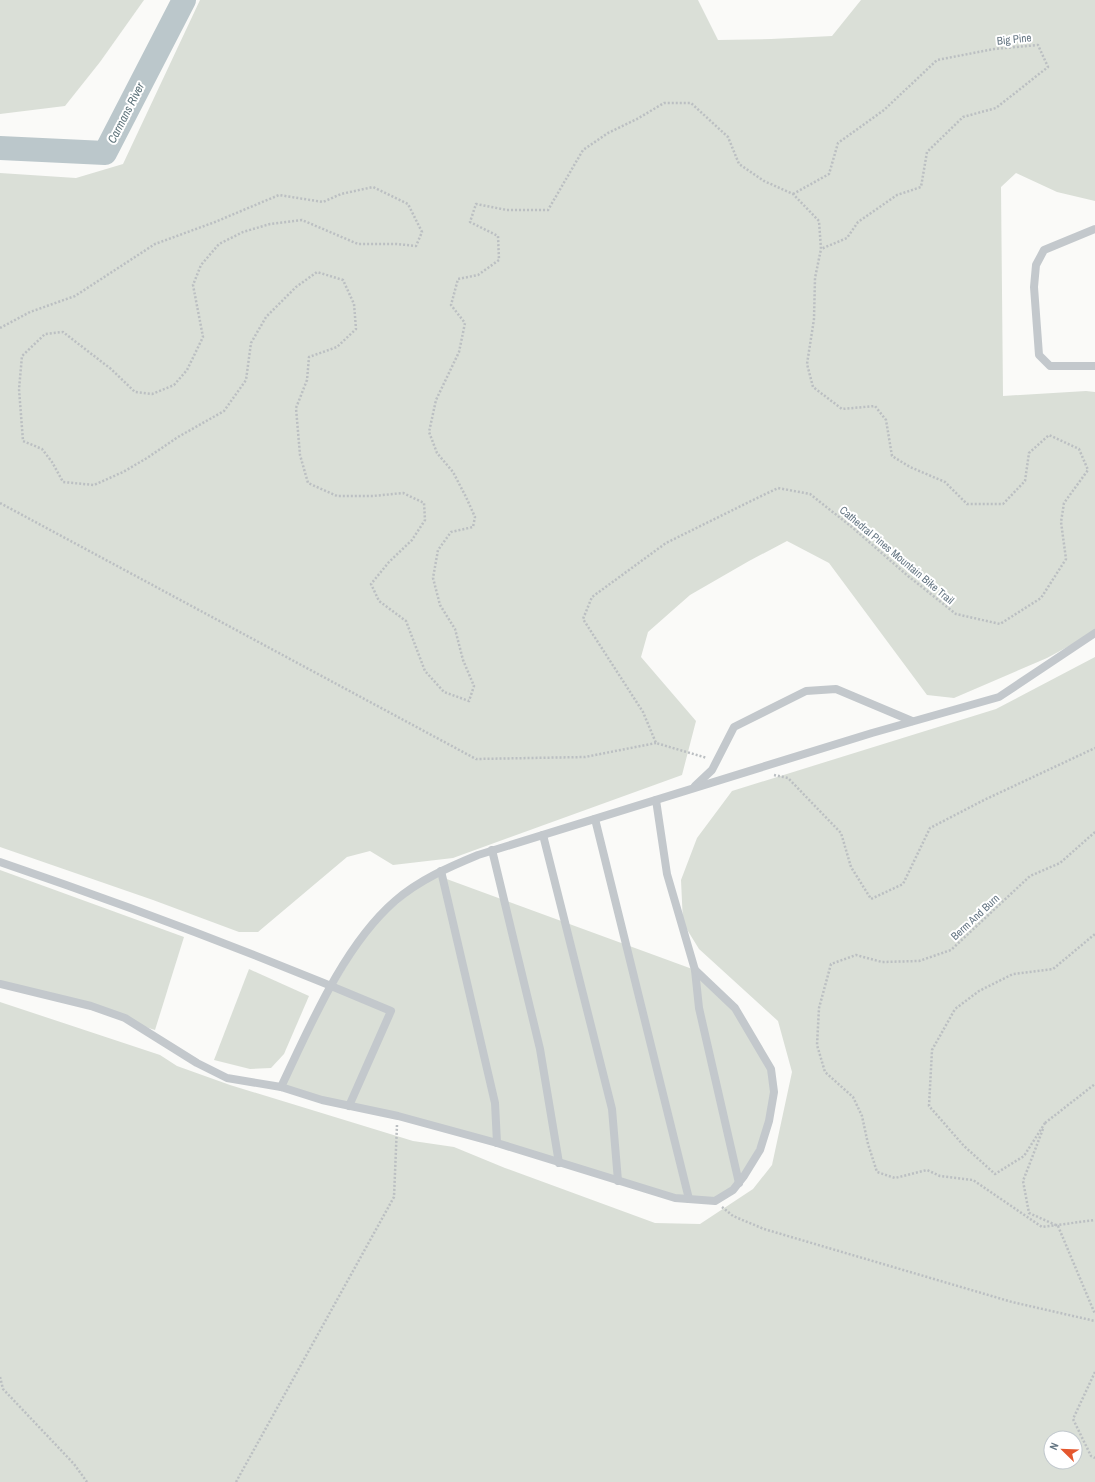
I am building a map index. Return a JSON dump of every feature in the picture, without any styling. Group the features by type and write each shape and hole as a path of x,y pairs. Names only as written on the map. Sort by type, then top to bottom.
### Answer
{"lane":[{"path":"1095,229 1044,250 1036,265 1034,287 1039,355 1050,366 1095,366"},
{"path":"281,1087 342,966 369,928 395,900 433,874 492,850 912,721 998,697 1095,633"},
{"path":"693,788 712,770 718,761 734,727 806,692 836,689 912,721"},
{"path":"656,800 667,874 695,970 699,1008 739,1183"},
{"path":"595,819 689,1199"},
{"path":"543,835 612,1109 618,1181"},
{"path":"492,850 540,1049 559,1163"},
{"path":"0,862 89,892 331,986 390,1012 349,1106"},
{"path":"441,871 495,1103 497,1143"},
{"path":"0,984 91,1006 125,1018 197,1063 227,1078 281,1087 322,1100 398,1116 497,1143 675,1198 715,1201 733,1190 744,1176 760,1150 768,1126 774,1092 771,1069 735,1008 695,970"}],"path":[{"name":"Big Pine","path":"793,194 829,174 838,143 884,110 937,60 1038,44 1048,67 996,108 963,117 927,152 921,187 897,195 858,222 848,238 821,249"},
{"name":"Cathedral Pines Mountain Bike Trail","path":"0,328 30,312 75,296 155,244 215,222 279,195 323,202 341,194 373,187 408,204 422,232 416,246 397,244 358,244 302,220 270,224 243,232 220,244 201,265 193,285 203,337 187,370 174,385 152,394 135,392 111,369 63,332 45,334 22,356 19,388 23,441 42,449 52,462 63,482 94,485 123,472 178,437 224,411 246,380 252,343 266,317 296,287 317,272 343,280 354,304 356,329 337,347 309,357 307,380 296,408 300,455 308,483 337,496 372,496 403,493 424,503 425,520 412,540 389,562 371,584 379,600 406,621 425,671 444,692 469,701 474,686 463,660 455,629 440,605 433,578 438,550 451,532 473,527 475,517 453,472 437,453 429,432 436,400 459,352 465,324 451,305 458,279 478,275 499,260 498,236 470,222 476,204 507,210 548,210 583,150 608,133 637,119 664,102 691,103 728,137 739,164 764,181 793,194 819,221 821,249 815,278 814,319 807,364 813,387 842,409 875,406 886,420 892,456 910,467 945,482 967,504 1004,504 1025,481 1029,453 1049,434 1079,449 1088,470 1064,503 1061,522 1066,559 1041,598 1000,624 956,614 810,494 778,488 666,544 592,597 583,619 643,712 656,743"},
{"path":"0,503 476,759 585,757 656,743 718,761"},
{"path":"774,775 788,778 841,832 851,867 871,899 903,884 930,828 984,800 1095,748"},
{"name":"Berm And Burn","path":"1095,832 1060,863 1030,876 951,950 919,961 882,962 856,955 831,964 819,1008 817,1045 825,1072 853,1097 862,1116 868,1144 877,1172 895,1178 927,1170 940,1176 973,1180 1042,1227 1095,1220"},
{"path":"1095,934 1053,969 1013,974 978,991 955,1009 932,1050 929,1106 964,1146 995,1174 1024,1156 1045,1123 1095,1084"},
{"path":"236,1482 394,1197 398,1116"},
{"path":"1045,1123 1023,1181 1029,1214 1058,1226 1095,1314"},
{"path":"715,1201 733,1216 764,1229 1012,1302 1095,1321"},
{"path":"1095,1372 1074,1419 1091,1456 1095,1458"},
{"path":"0,1378 3,1389 74,1464 87,1482"}],"shaded area":[{"path":"0,0 144,0 100,62 65,106 0,114"},
{"path":"200,0 698,0 718,40 832,36 861,0 1095,0 1095,201 1057,192 1016,173 1001,187 1003,396 1086,391 1095,392 1095,632 1047,658 954,698 927,695 829,563 787,541 690,595 648,632 641,657 696,721 682,775 453,858 393,865 370,851 347,857 258,932 239,932 153,900 0,847 0,173 76,178 123,164"},
{"path":"1095,657 1095,1482 0,1482 0,1002 160,1055 177,1066 230,1085 413,1141 454,1147 505,1168 655,1223 700,1224 753,1189 772,1165 792,1072 778,1021 699,949 683,923 681,880 697,838 732,791 996,709"},
{"path":"0,870 184,937 155,1030 0,981"},
{"path":"433,874 695,970 735,1008 771,1069 769,1121 744,1176 715,1201 675,1198 559,1163 281,1087 310,1028 369,928"},
{"path":"249,969 309,996 284,1054 271,1068 250,1069 214,1060"}],"waterway":[{"name":"Carmans River","path":"0,148 105,153 184,0"}]}
